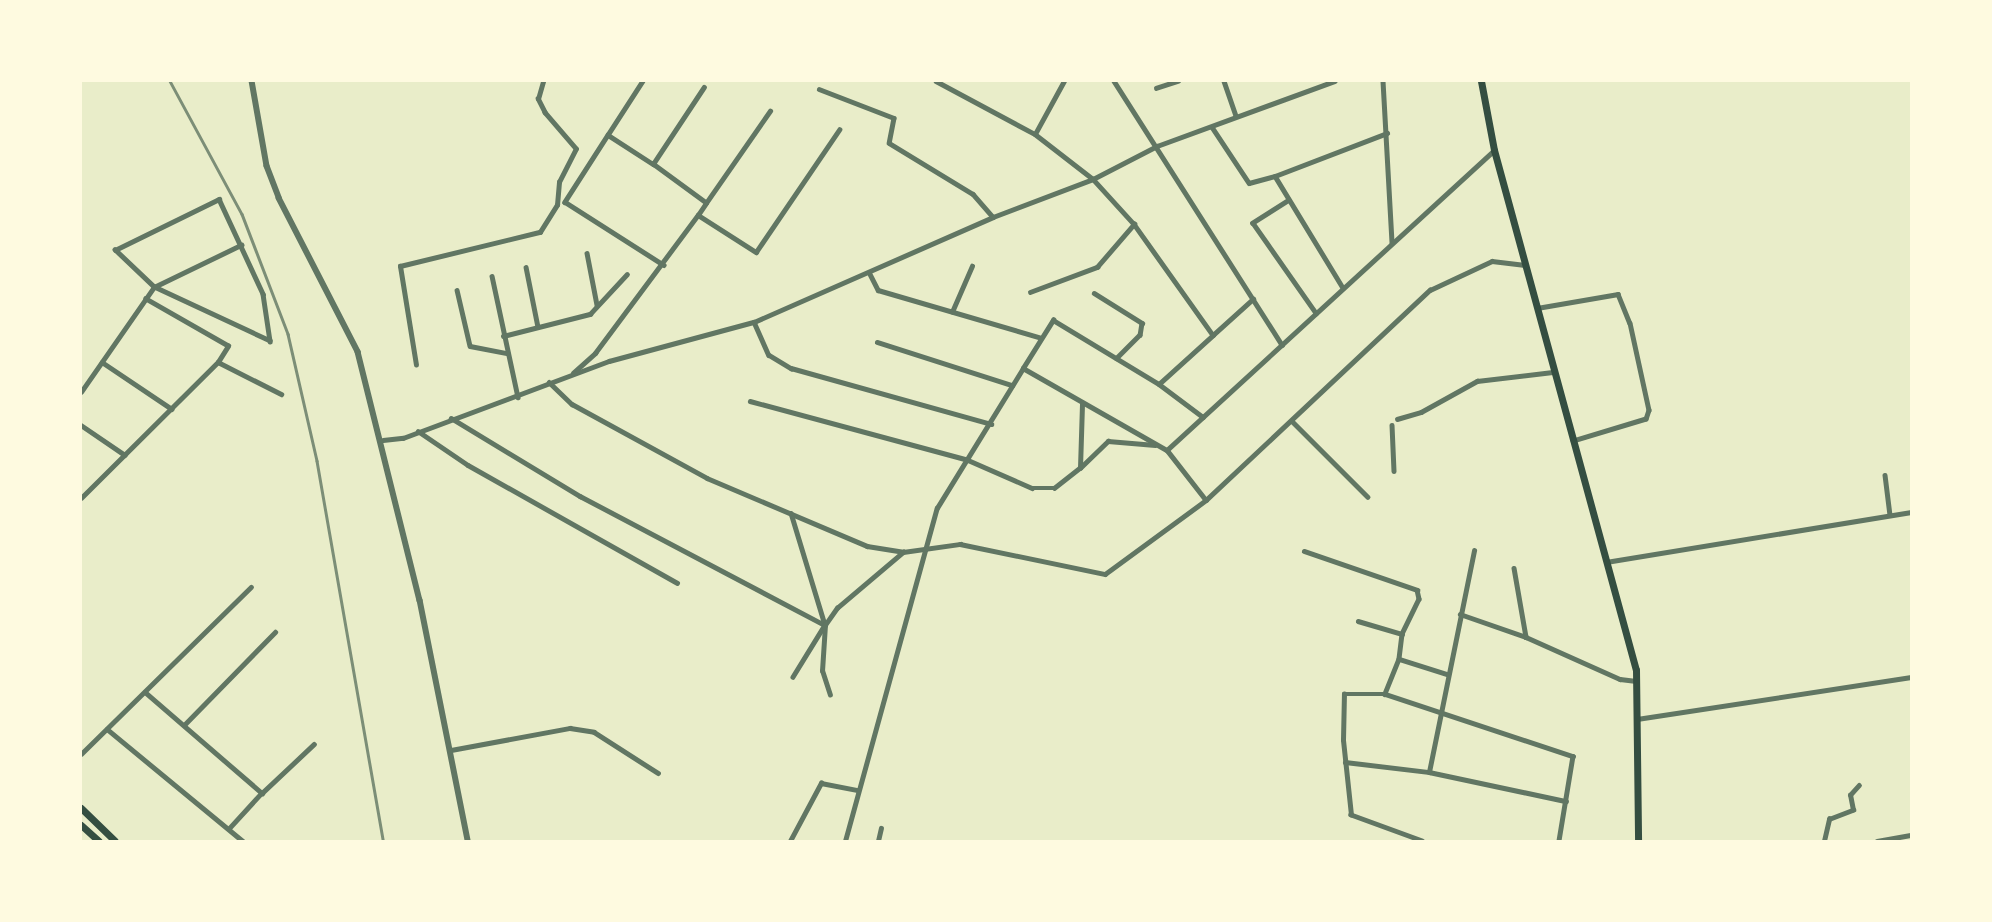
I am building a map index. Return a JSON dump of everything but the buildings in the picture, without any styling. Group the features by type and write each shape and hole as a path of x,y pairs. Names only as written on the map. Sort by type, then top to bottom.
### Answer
{"main road":[{"path":"1481,81 1494,150 1527,265 1636,681 1638,841"},
{"path":"81,808 115,841"},
{"path":"81,825 99,841"}],"street":[{"path":"252,81 267,166 310,264 358,352 383,440 451,750 468,841"},
{"path":"416,365 400,266 540,232 557,206 559,182 576,149 545,113 538,99 543,81"},
{"path":"643,81 565,202 664,264"},
{"path":"936,81 1035,134 1093,179 1134,224 1213,335"},
{"path":"1035,134 1064,81"},
{"path":"1114,81 1282,345"},
{"path":"1156,88 1178,81"},
{"path":"1224,81 1236,116"},
{"path":"383,440 418,431 451,418 518,397 549,382 570,375 754,322 870,274 993,217 1093,179 1156,146 1212,128 1236,116 1335,81"},
{"path":"1383,81 1388,133 1392,243"},
{"path":"653,164 704,87"},
{"path":"818,89 894,118 889,143 974,194 993,217"},
{"path":"570,375 595,353 664,264 770,111"},
{"path":"1212,128 1249,183 1275,176 1388,133"},
{"path":"698,215 756,252 839,130"},
{"path":"608,135 706,202"},
{"path":"1167,450 1494,150"},
{"path":"1275,176 1343,288"},
{"path":"218,199 263,294 270,342 154,287 115,250 218,199"},
{"path":"1289,200 1253,223 1316,313"},
{"path":"1030,292 1097,267 1134,224"},
{"path":"81,392 154,287 241,245"},
{"path":"587,253 597,305"},
{"path":"793,677 837,608 903,552 928,545 960,544 1105,574 1206,500 1430,290 1492,261 1527,265"},
{"path":"526,266 538,327"},
{"path":"952,312 972,266"},
{"path":"503,336 590,314 627,274"},
{"path":"870,274 878,290 1039,337"},
{"path":"492,276 506,354 518,397"},
{"path":"457,290 470,346 506,354"},
{"path":"1094,293 1142,323 1140,335 1117,358"},
{"path":"1537,308 1618,294 1630,323 1649,410 1646,420 1573,441"},
{"path":"81,498 218,362 228,346 146,299"},
{"path":"1159,384 1253,299"},
{"path":"845,841 857,790 937,508 991,424 1039,337 1053,320 1159,384 1203,416"},
{"path":"754,322 769,355 791,368 991,424"},
{"path":"877,342 1012,385"},
{"path":"102,362 172,409"},
{"path":"218,362 281,394"},
{"path":"1023,368 1167,450 1206,500"},
{"path":"1397,420 1420,412 1476,381 1554,372"},
{"path":"549,382 572,404 707,478 867,546 903,552"},
{"path":"750,401 968,460 1032,488 1054,488 1080,468 1108,441 1158,445"},
{"path":"1080,468 1082,403"},
{"path":"451,418 580,496 825,625"},
{"path":"1292,421 1368,497"},
{"path":"81,425 125,455"},
{"path":"1392,425 1394,471"},
{"path":"418,431 519,495 677,583"},
{"path":"1885,475 1890,515"},
{"path":"1606,562 1911,512"},
{"path":"791,513 825,625 822,671 830,695"},
{"path":"1304,551 1417,590 1419,599 1402,634 1399,659 1385,694"},
{"path":"1429,772 1474,551"},
{"path":"1514,568 1526,637"},
{"path":"81,754 251,588"},
{"path":"1460,614 1526,637 1620,679 1636,681"},
{"path":"1358,621 1402,634"},
{"path":"184,725 275,632"},
{"path":"1399,659 1448,674"},
{"path":"1637,719 1911,677"},
{"path":"145,692 262,793"},
{"path":"1422,841 1351,816 1345,762 1344,694 1385,694 1442,710 1573,756 1559,841"},
{"path":"451,750 570,728 594,732 658,773"},
{"path":"107,729 230,828 243,841"},
{"path":"230,828 262,793 314,744"},
{"path":"1345,762 1429,772 1566,801"},
{"path":"790,841 822,783 857,790"},
{"path":"1824,841 1829,819 1853,810 1850,795 1859,785"},
{"path":"878,841 881,828"},
{"path":"1878,841 1911,835"}],"railway":[{"path":"170,81 242,214 288,334 317,461 383,841"}]}
